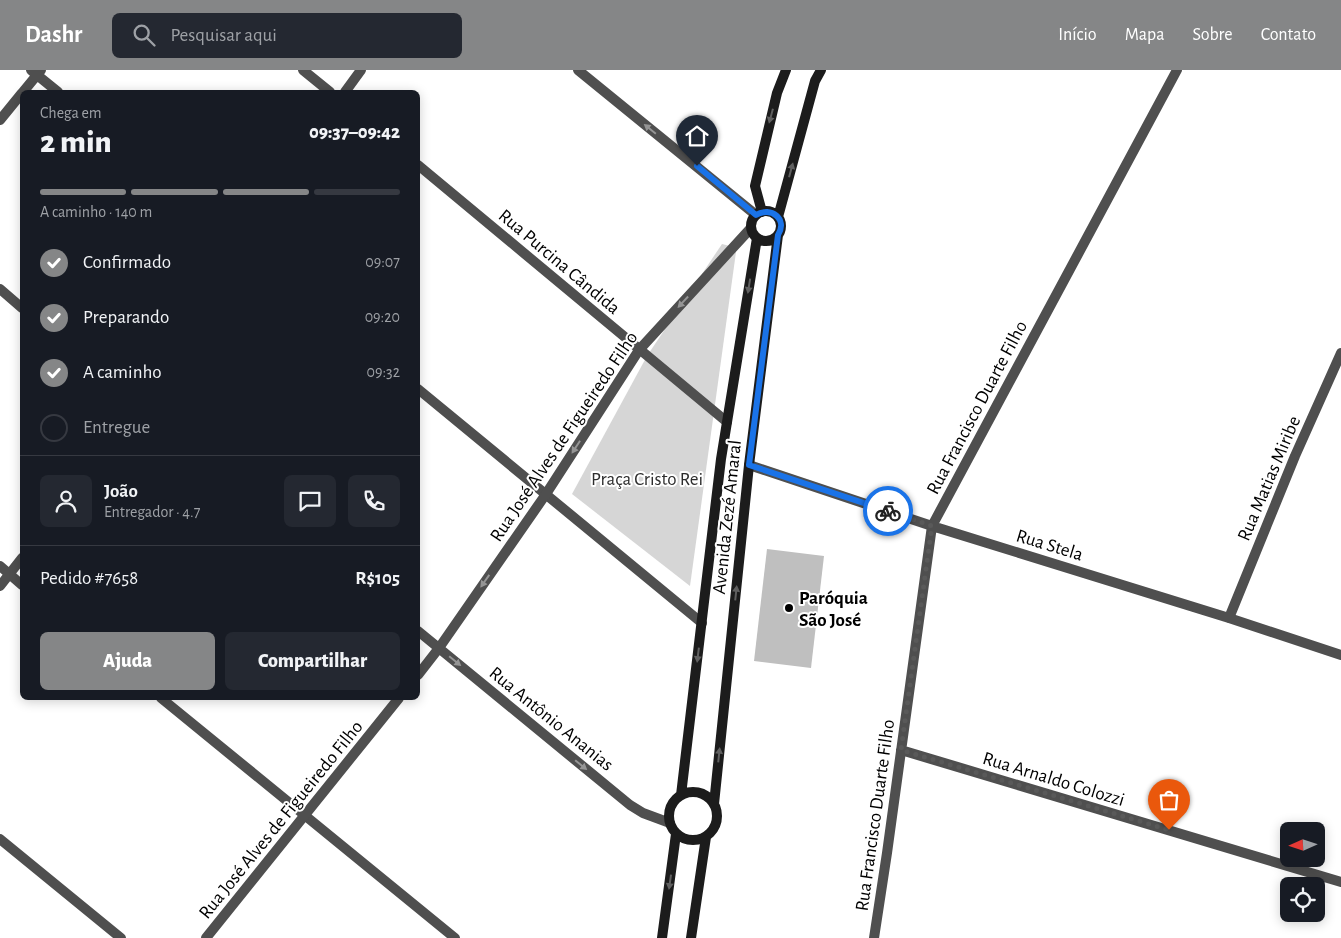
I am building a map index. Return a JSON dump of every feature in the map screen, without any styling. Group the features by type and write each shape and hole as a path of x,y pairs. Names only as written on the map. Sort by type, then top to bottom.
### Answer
{"main road":[{"path":"778,235 770,240 761,240 757,238 751,228 759,213 755,186 775,102 786,70"},
{"name":"Avenida Zezé Amaral","path":"691,938 706,837 713,831 717,822 714,804 749,465 778,235 781,226 778,217 815,81 821,70"},
{"path":"759,213 771,212 778,217"},
{"name":"Avenida Zezé Amaral","path":"670,823 672,804 681,795 721,459 757,238"},
{"path":"681,795 690,792 699,793 708,797 714,804"},
{"path":"670,823 676,834 688,840 694,841 706,837"},
{"path":"662,938 676,834"}],"street":[{"path":"303,70 328,90"},
{"path":"346,90 361,70"},
{"path":"578,70 759,213"},
{"name":"Rua Francisco Duarte Filho","path":"874,938 932,526 1177,70"},
{"path":"25,90 36,72 56,90"},
{"path":"0,120 20,97"},
{"name":"Rua Purcina Cândida","path":"420,167 727,422"},
{"name":"Rua José Alves de Figueiredo Filho","path":"420,672 546,494 639,350 751,228"},
{"path":"0,289 20,306"},
{"name":"Rua Matias Miribe","path":"1229,618 1295,456 1341,353"},
{"path":"420,392 702,623"},
{"name":"Rua Stela","path":"749,465 932,526 1229,618 1341,655"},
{"path":"0,586 20,561"},
{"path":"0,566 20,583"},
{"name":"Rua Antônio Ananias","path":"420,633 630,805 643,813 670,823"},
{"path":"162,700 456,938"},
{"name":"Rua José Alves de Figueiredo Filho","path":"206,938 397,700"},
{"name":"Rua Arnaldo Colozzi","path":"901,750 1341,882"},
{"path":"0,839 121,938"}],"green space":[{"name":"Praça Cristo Rei","path":"722,244 730,246 736,252 690,586 572,494 647,356"}],"building":[{"name":"Paróquia São José","path":"767,549 824,556 811,668 754,661"}],"way so far":[{"path":"888,511 932,526 901,750 1169,830"}],"place":[{"name":"Paróquia São José","path":"789,608"}],"route":[{"path":"697,166 756,215 766,211 775,214 781,226 778,235 749,465 888,511"}]}
